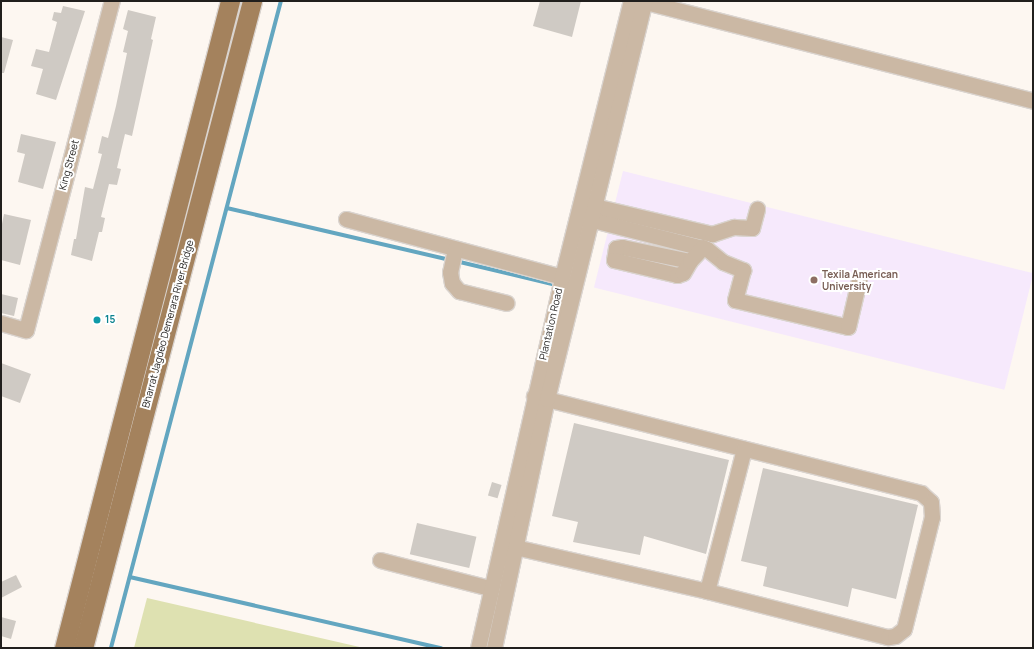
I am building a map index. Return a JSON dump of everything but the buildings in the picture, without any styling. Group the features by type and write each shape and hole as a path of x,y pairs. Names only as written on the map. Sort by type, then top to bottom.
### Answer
{"main road":[{"name":"Bharrat Jagdeo Demerara River Bridge","path":"64,648 230,1"},
{"name":"Bharrat Jagdeo Demerara River Bridge","path":"83,648 252,1"}],"street":[{"name":"King Street","path":"1,323 26,330 112,1"},
{"path":"641,1 1033,101"},
{"name":"Plantation Road","path":"478,648 490,588 541,397 586,211 641,1"},
{"path":"586,211 712,234 734,227 752,228 757,209"},
{"path":"586,211 705,248 723,262 743,270 735,300 848,327 859,280"},
{"name":"Plantation Road","path":"494,648 515,547 562,277 586,211"},
{"path":"346,219 562,277"},
{"path":"690,261 705,248 712,234"},
{"path":"455,249 450,272 452,283 459,291 507,303"},
{"path":"515,547 707,591 882,637 895,636 904,628 932,517 933,508 927,496 920,493 541,397"},
{"path":"707,591 744,449"},
{"path":"380,560 490,588"}],"shaded area":[{"name":"Texila American University","path":"623,171 1033,273 1004,390 594,287"}],"green space":[{"path":"147,598 364,648 134,648"}],"waterway":[{"path":"111,648 281,1"},
{"path":"227,208 450,260"},
{"path":"456,261 556,285"},
{"path":"130,577 441,648"}],"place":[{"name":"Texila American University","path":"814,280"},
{"name":"15","path":"97,320"}]}
